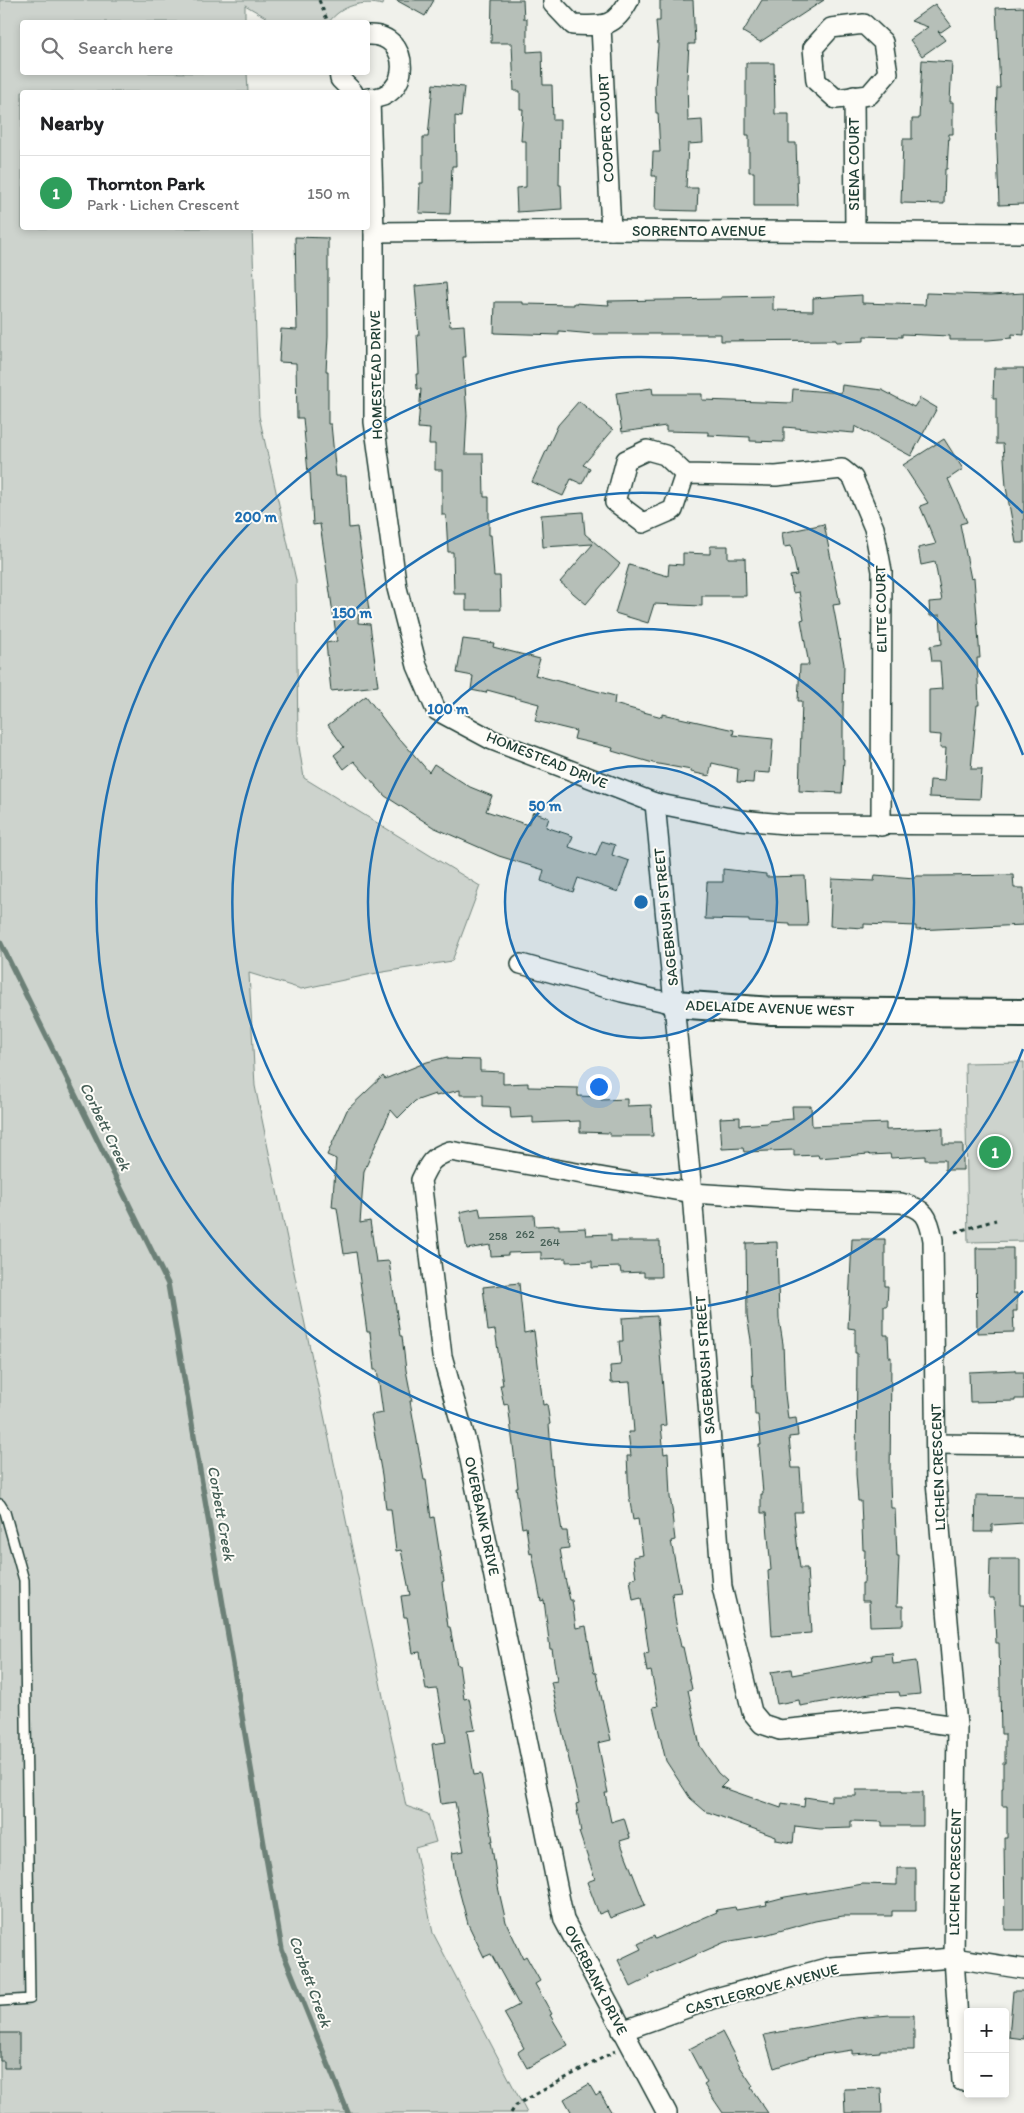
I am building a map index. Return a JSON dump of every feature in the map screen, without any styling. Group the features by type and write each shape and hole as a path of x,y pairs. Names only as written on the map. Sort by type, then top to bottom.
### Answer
{"street":[{"path":"554,0 554,4 572,25 601,26 617,20 629,0"},
{"name":"SIENA COURT","path":"864,24 883,42 888,73 869,95 854,96 836,99 816,80 813,48 831,28 864,24"},
{"name":"COOPER COURT","path":"601,26 611,230"},
{"path":"370,35 382,37 393,44 400,54 402,66 400,78 393,89 382,96 370,96"},
{"path":"339,75 340,79 355,90"},
{"name":"SIENA COURT","path":"854,96 855,232"},
{"name":"HOMESTEAD DRIVE","path":"370,183 374,232 376,432 397,588 417,666 436,710 492,740 655,803 740,820 785,824 881,826 1024,825"},
{"name":"SORRENTO AVENUE","path":"374,232 611,230 1024,233"},
{"name":"ELITE COURT","path":"685,474 776,476 842,469 853,478 874,528 882,571 881,826"},
{"name":"SAGEBRUSH STREET","path":"655,803 692,1192 722,1587 752,1712 762,1724 780,1730 896,1718 957,1726"},
{"name":"ADELAIDE AVENUE WEST","path":"522,964 622,992 675,1004 772,1011 1024,1013"},
{"name":"OVERBANK DRIVE","path":"667,2113 564,1920 467,1445 442,1356 421,1180 428,1165 437,1155 450,1151 692,1192"},
{"name":"LICHEN CRESCENT","path":"692,1192 799,1200 901,1202 915,1206 925,1214 931,1225 933,1240 936,1481 957,1726 954,1958 962,2081"},
{"path":"936,1444 1024,1445"},
{"name":"CASTLEGROVE AVENUE","path":"626,2037 712,2000 830,1967 954,1958 1024,1969"}],"lane":[{"path":"0,1504 5,1512 24,1580 30,2000 0,2001"}],"path":[{"path":"319,0 327,20"},
{"path":"955,1232 996,1220"},
{"path":"511,2113 516,2105 626,2037"}],"shaded area":[{"path":"0,0 384,0 383,5 368,3 353,5 340,11 331,20 271,20 245,5 245,20 20,20 20,75 247,75 248,90 20,90 20,230 252,230 259,416 296,580 298,740 304,778 480,886 452,961 377,973 301,989 249,973 255,1086 406,1806 428,1814 436,1842 415,1848 433,1933 527,2113 0,2113"},
{"path":"1024,1062 1024,1241 968,1242 965,1063"}],"building":[{"path":"396,0 434,0 425,16"},
{"path":"492,0 523,0 524,19 527,19 527,52 542,51 543,85 552,85 553,120 560,120 559,185 561,185 562,209 517,212 516,188 526,187 526,141 521,141 523,109 520,109 520,91 514,91 512,43 491,43"},
{"path":"660,0 693,0 695,44 689,44 687,78 688,121 702,120 703,143 688,144 686,188 698,188 697,211 655,210 656,176 652,176 653,152 660,152 655,86 658,45 656,21 660,21"},
{"path":"762,0 824,0 760,42 743,32"},
{"path":"935,4 951,25 941,32 938,31 945,40 922,56 910,40 928,27 911,21"},
{"path":"1024,7 1024,204 999,205 996,120 997,88 1000,88 996,8"},
{"path":"922,60 952,62 950,102 953,102 953,134 949,134 944,204 901,203 903,139 912,139 912,119 919,119"},
{"path":"746,63 774,63 775,114 789,114 789,143 796,143 798,206 754,206 754,172 749,172 749,135 746,135"},
{"path":"433,84 464,87 461,117 455,116 456,166 452,166 450,214 419,213 420,183 423,183 423,137 428,137"},
{"path":"295,237 328,238 326,371 328,371 328,424 331,424 336,476 346,476 349,528 357,527 369,610 359,610 358,623 370,624 378,686 331,691 326,643 337,641 320,524 313,525 310,473 308,473 303,418 297,418 296,363 279,362 281,329 297,330"},
{"path":"446,283 450,326 464,325 466,357 463,357 467,415 465,454 483,454 484,497 489,497 489,535 491,535 494,576 500,576 501,610 466,610 466,594 454,594 453,552 448,552 446,515 442,515 442,470 435,470 435,444 429,444 430,429 418,428 421,389 417,389 416,374 419,374 417,335 419,335 415,286"},
{"path":"926,293 991,295 1024,293 1024,335 1012,334 1012,338 988,340 950,340 950,336 902,334 902,337 864,336 864,341 836,342 836,340 721,341 721,334 594,334 559,331 559,335 494,333 495,302 609,305 608,301 773,296 773,310 813,311 813,298 862,295 862,303 925,305"},
{"path":"994,368 1024,368 1024,543 1016,543 1006,487 1003,444 996,444 996,398 993,398"},
{"path":"842,385 882,390 914,407 920,398 937,408 911,456 855,426 854,433 784,427 784,442 750,441 750,437 708,435 708,432 666,431 666,426 622,432 616,393 652,388 653,394 702,394 702,400 792,403 793,389 841,393"},
{"path":"579,401 613,430 583,465 590,468 582,484 571,479 563,496 532,482 558,425"},
{"path":"944,439 963,469 948,479 967,522 960,524 971,579 974,578 980,658 977,658 979,705 977,705 971,769 982,769 980,799 929,797 930,780 944,781 946,748 940,748 941,735 929,734 929,690 942,689 940,661 932,661 930,646 942,644 940,615 930,616 929,602 942,601 935,562 921,565 918,548 936,544 920,506 928,503 903,465"},
{"path":"583,512 585,534 620,564 586,604 560,582 593,544 543,547 541,515"},
{"path":"824,524 840,604 833,605 844,664 842,793 799,791 802,701 798,701 800,665 809,665 801,620 804,619 799,592 793,593 790,576 797,575 791,546 784,547 782,533"},
{"path":"710,546 728,546 728,558 745,558 746,596 702,596 702,606 654,604 648,623 615,613 629,565 668,576 669,564 683,565 683,553 710,554"},
{"path":"463,639 494,643 493,647 540,659 535,675 615,696 614,704 662,717 662,714 734,730 733,735 773,739 770,773 754,772 753,783 737,782 738,769 712,763 709,776 691,772 691,770 653,763 612,751 613,748 574,739 576,731 535,721 539,704 487,690 486,693 471,690 473,676 457,673"},
{"path":"366,696 400,741 429,772 434,764 470,787 492,796 486,811 528,825 533,812 549,818 546,827 573,836 569,847 596,856 602,841 615,845 612,855 629,861 618,892 578,878 573,892 541,881 544,870 499,856 433,827 385,796 354,761 344,769 334,755 344,747 328,725"},
{"path":"723,869 766,874 766,877 805,876 808,926 749,922 749,920 705,919 707,882 723,882"},
{"path":"875,875 915,878 915,876 1013,875 1014,888 1024,888 1024,925 916,930 916,926 864,924 864,928 830,926 832,879 874,881"},
{"path":"447,1057 447,1059 480,1060 480,1071 503,1072 503,1084 528,1083 528,1087 578,1088 578,1096 601,1097 601,1100 627,1099 627,1106 651,1105 653,1136 610,1136 610,1133 580,1132 580,1121 533,1123 533,1117 511,1118 510,1107 483,1106 483,1095 460,1095 460,1090 436,1096 435,1094 415,1101 398,1118 391,1110 364,1171 360,1223 370,1221 376,1262 389,1261 412,1401 410,1401 424,1480 426,1480 431,1518 434,1517 444,1581 442,1582 448,1627 450,1627 457,1665 459,1665 464,1699 469,1698 475,1730 467,1731 474,1775 481,1774 493,1841 491,1841 498,1887 506,1922 523,1958 526,1956 540,1981 535,1984 552,2014 550,2015 568,2045 527,2068 518,2052 524,2048 504,2013 519,2005 491,1954 484,1957 468,1924 455,1875 452,1853 464,1851 455,1802 441,1804 432,1744 446,1742 437,1689 426,1690 420,1652 413,1653 407,1617 404,1617 401,1596 410,1595 401,1550 396,1551 391,1509 386,1509 371,1415 383,1413 377,1370 374,1370 370,1332 367,1332 356,1252 344,1254 337,1208 332,1207 336,1159 327,1155 347,1110 383,1076 385,1079 427,1062"},
{"path":"792,1106 811,1106 812,1126 886,1123 886,1130 943,1128 943,1144 963,1144 963,1170 945,1170 945,1160 925,1160 925,1156 891,1158 890,1154 869,1154 819,1158 818,1155 794,1156 794,1150 744,1152 743,1148 722,1149 720,1118 740,1117 740,1125 793,1119"},
{"path":"479,1208 481,1217 534,1215 535,1226 559,1225 559,1229 585,1228 586,1235 611,1234 611,1241 660,1241 661,1277 644,1277 644,1272 621,1273 620,1267 592,1268 592,1261 566,1262 566,1258 541,1259 541,1252 508,1253 508,1255 491,1256 490,1245 467,1249 460,1212"},
{"path":"852,1239 885,1239 885,1286 888,1286 887,1306 884,1306 884,1335 888,1335 889,1357 891,1357 891,1508 895,1508 897,1556 899,1556 897,1606 903,1606 903,1625 870,1626 869,1601 862,1601 865,1550 863,1550 861,1501 858,1501 856,1474 857,1353 855,1353 855,1329 848,1328"},
{"path":"777,1242 779,1319 783,1344 785,1394 788,1419 796,1418 798,1436 789,1437 792,1468 800,1468 802,1499 802,1512 794,1512 800,1568 807,1568 811,1633 772,1636 768,1571 771,1570 766,1513 761,1513 761,1494 763,1494 759,1445 761,1445 758,1415 755,1415 751,1340 747,1316 746,1243"},
{"path":"976,1248 1013,1248 1013,1293 1017,1293 1017,1311 1013,1311 1014,1332 977,1333"},
{"path":"519,1283 524,1333 534,1331 543,1405 547,1404 550,1424 553,1475 562,1531 567,1531 569,1548 560,1549 565,1578 570,1600 572,1600 576,1628 586,1626 594,1673 596,1673 611,1740 598,1743 608,1793 605,1793 611,1822 624,1818 630,1838 620,1841 645,1905 610,1918 607,1911 599,1914 587,1882 595,1879 579,1832 581,1832 576,1804 579,1803 551,1682 557,1681 552,1649 550,1649 544,1600 541,1601 526,1527 522,1528 508,1404 504,1405 500,1385 503,1385 495,1330 488,1331 483,1287"},
{"path":"657,1316 666,1425 661,1426 664,1454 668,1453 670,1497 675,1540 671,1541 681,1592 672,1593 675,1617 692,1689 688,1690 700,1746 718,1773 727,1781 721,1787 781,1808 782,1803 804,1807 805,1797 831,1801 831,1796 856,1796 856,1790 923,1792 923,1826 882,1826 882,1822 851,1821 851,1828 820,1829 795,1826 793,1843 776,1840 776,1837 705,1811 690,1798 666,1761 653,1707 658,1706 651,1671 647,1672 644,1654 649,1653 641,1598 633,1600 630,1579 636,1578 633,1557 643,1555 638,1519 633,1520 629,1496 627,1456 631,1456 628,1432 634,1432 630,1382 611,1383 610,1366 621,1365 619,1341 623,1341 622,1318"},
{"path":"1015,1370 1015,1372 1024,1372 1024,1399 970,1402 969,1372"},
{"path":"976,1495 1024,1496 1024,1523 992,1525 992,1532 975,1532"},
{"path":"990,1559 1020,1559 1020,1605 1024,1605 1024,1930 1005,1930 1004,1838 1007,1838 1007,1806 1002,1806 1002,1788 1003,1763 1005,1763 1005,1734 1001,1734 999,1643 996,1643 994,1598 989,1598"},
{"path":"892,1653 893,1664 916,1661 920,1694 900,1696 899,1692 876,1693 800,1706 799,1700 777,1704 771,1672 791,1669 792,1675 873,1660 872,1655"},
{"path":"897,1868 916,1868 916,1911 892,1911 892,1916 843,1916 815,1921 765,1935 725,1942 648,1976 649,1978 631,1987 618,1960 641,1949 638,1944 654,1936 655,1939 685,1926 717,1912 716,1910 735,1907 736,1910 767,1905 766,1902 785,1897 863,1884 897,1885"},
{"path":"1013,1991 1024,1991 1024,2039 1009,2037"},
{"path":"914,2015 914,2050 880,2050 880,2052 852,2054 852,2050 811,2056 774,2068 764,2035 855,2018"},
{"path":"722,2032 753,2086 751,2088 768,2113 723,2113 704,2085 707,2083 689,2049"},
{"path":"0,2033 19,2033 19,2068 4,2068 4,2061 0,2061"},
{"path":"589,2084 596,2096 600,2093 612,2113 572,2113 564,2099"},
{"path":"881,2088 882,2113 845,2113 844,2089"}],"waterway":[{"name":"Corbett Creek","path":"0,942 168,1284 282,1950 348,2113"}],"place":[{"name":"Thornton Park","path":"995,1152"}]}
